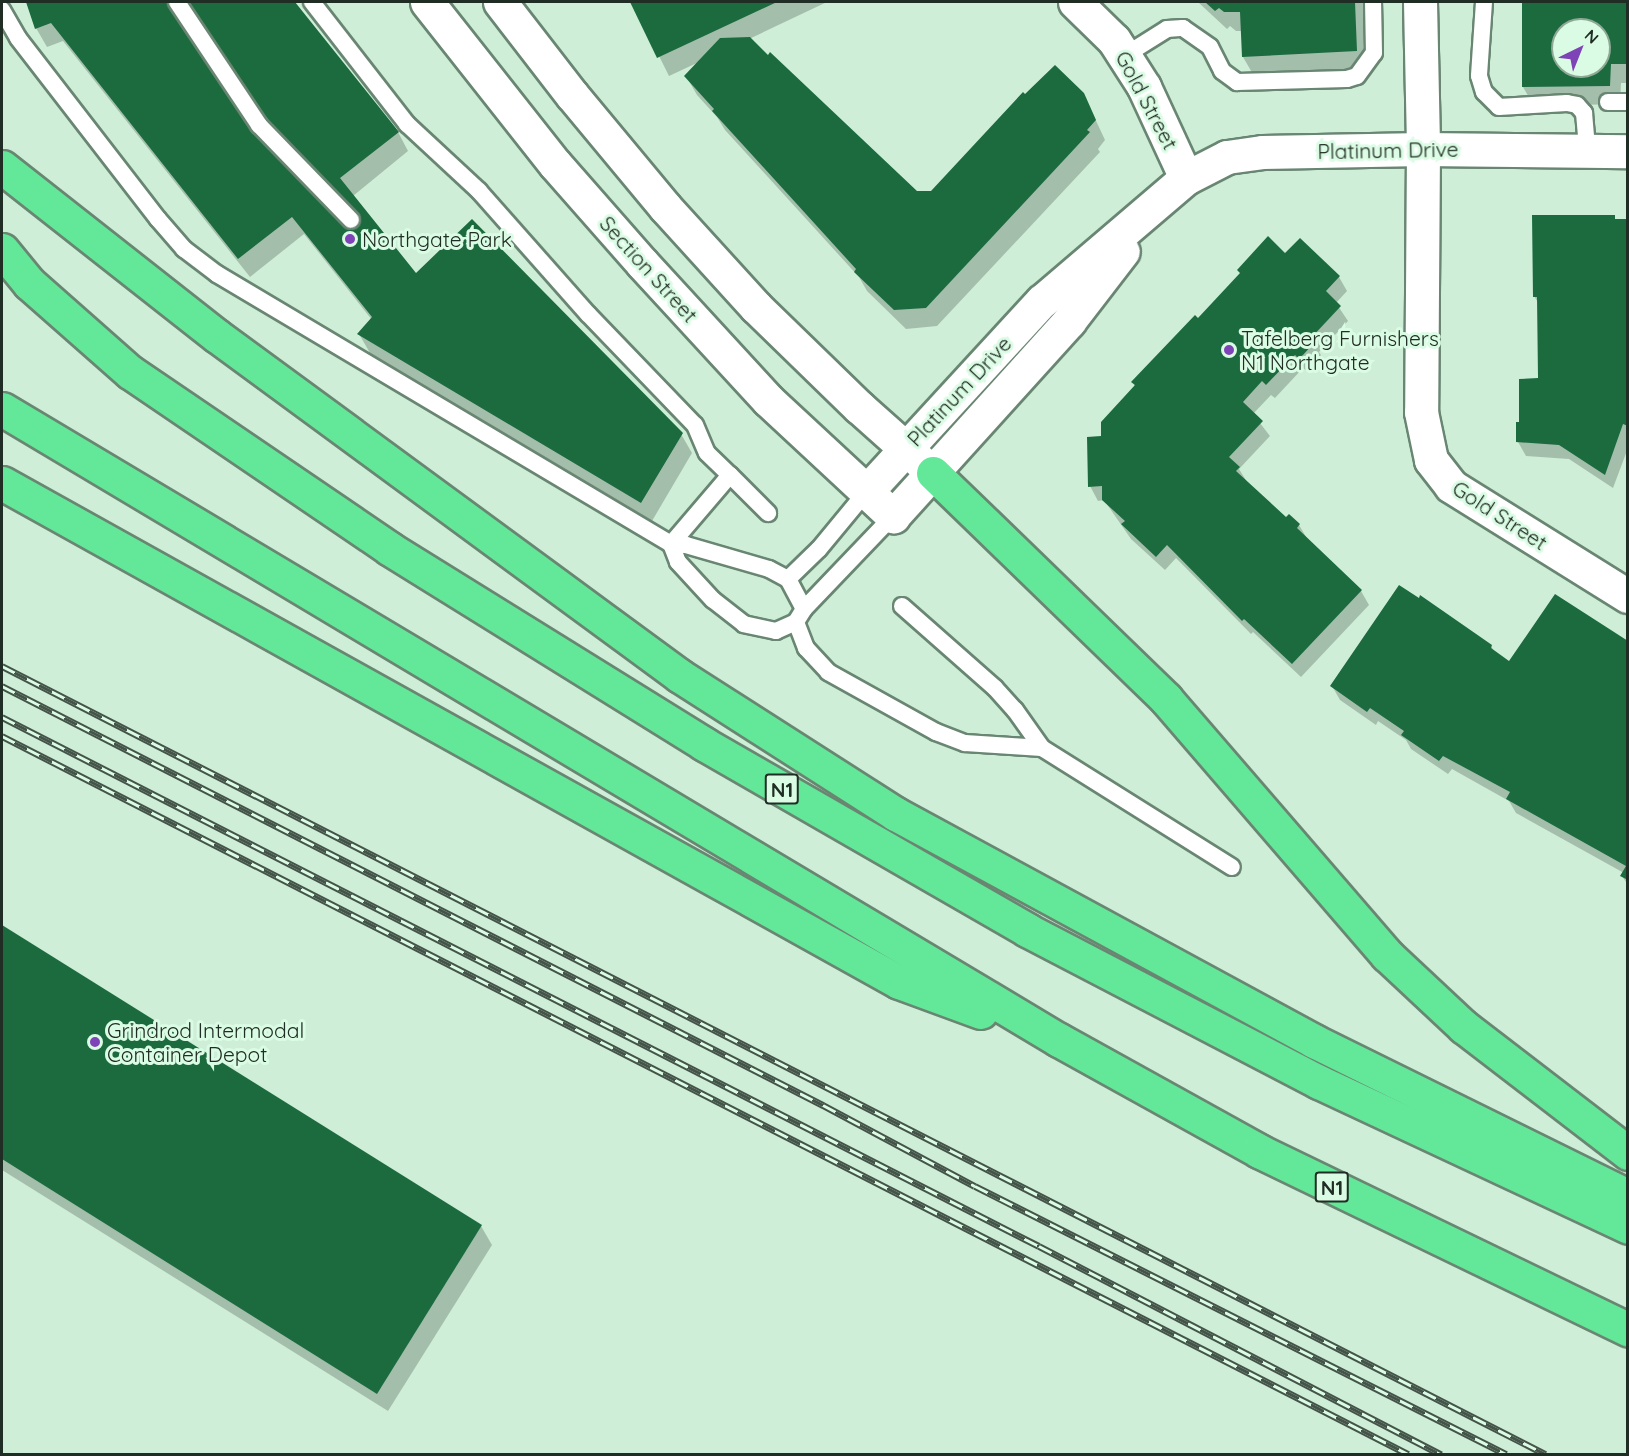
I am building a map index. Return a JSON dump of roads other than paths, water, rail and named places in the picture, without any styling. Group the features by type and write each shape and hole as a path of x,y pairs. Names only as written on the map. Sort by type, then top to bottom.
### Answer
{"highway":[{"path":"2,167 217,336 680,676 896,814 1314,1041 1628,1197"},
{"name":"N1","path":"2,250 29,283 130,372 390,549 704,744 1027,930 1318,1082 1628,1227"},
{"name":"N1","path":"2,409 1059,1040 1259,1151 1628,1329"},
{"path":"933,473 1166,699 1387,955 1464,1027 1628,1154"},
{"path":"2,483 899,982 1059,1040"}],"street":[{"name":"Section Street","path":"427,2 555,164 642,263 768,400 893,516"},
{"path":"500,2 572,95 673,216 765,315 859,406 933,473"},
{"name":"Gold Street","path":"1075,2 1114,40 1144,87 1186,178"},
{"name":"Gold Street","path":"1420,2 1423,149 1421,412 1431,460 1451,486 1628,596"},
{"name":"Platinum Drive","path":"867,491 1042,301 1186,178 1227,157 1262,152 1423,149 1628,151"},
{"name":"Platinum Drive","path":"893,516 1069,321 1162,199"}],"lane":[{"path":"177,2 259,125 351,220"},
{"path":"312,2 407,124 479,191 588,314 695,425 707,453 768,513"},
{"path":"1124,56 1167,29 1183,28 1210,47 1222,71 1237,82 1347,79 1357,76 1374,53 1373,2"},
{"path":"1484,2 1479,76 1484,92 1499,107 1567,103 1577,105 1584,113 1587,150"},
{"path":"2,10 18,38 158,219 184,249 217,274 671,544 686,545 769,569 788,579 800,616 806,648 828,672 936,732 965,743 1042,748"},
{"path":"1608,102 1628,102"},
{"path":"671,544 730,475"},
{"path":"788,579 819,549 867,491"},
{"path":"671,544 678,562 713,600 744,624 776,631 800,616 893,516"},
{"path":"902,606 995,688 1015,710 1042,748 1232,867"}],"railway":[{"path":"2,666 1545,1454"},
{"path":"2,686 823,1105 975,1186 1506,1454"},
{"path":"2,717 1039,1246 1441,1454"},
{"path":"2,736 1408,1454"}],"place":[{"name":"Northgate Park","path":"350,239"},
{"name":"Tafelberg Furnishers N1 Northgate","path":"1229,350"},
{"name":"Grindrod Intermodal Container Depot","path":"95,1042"}]}
